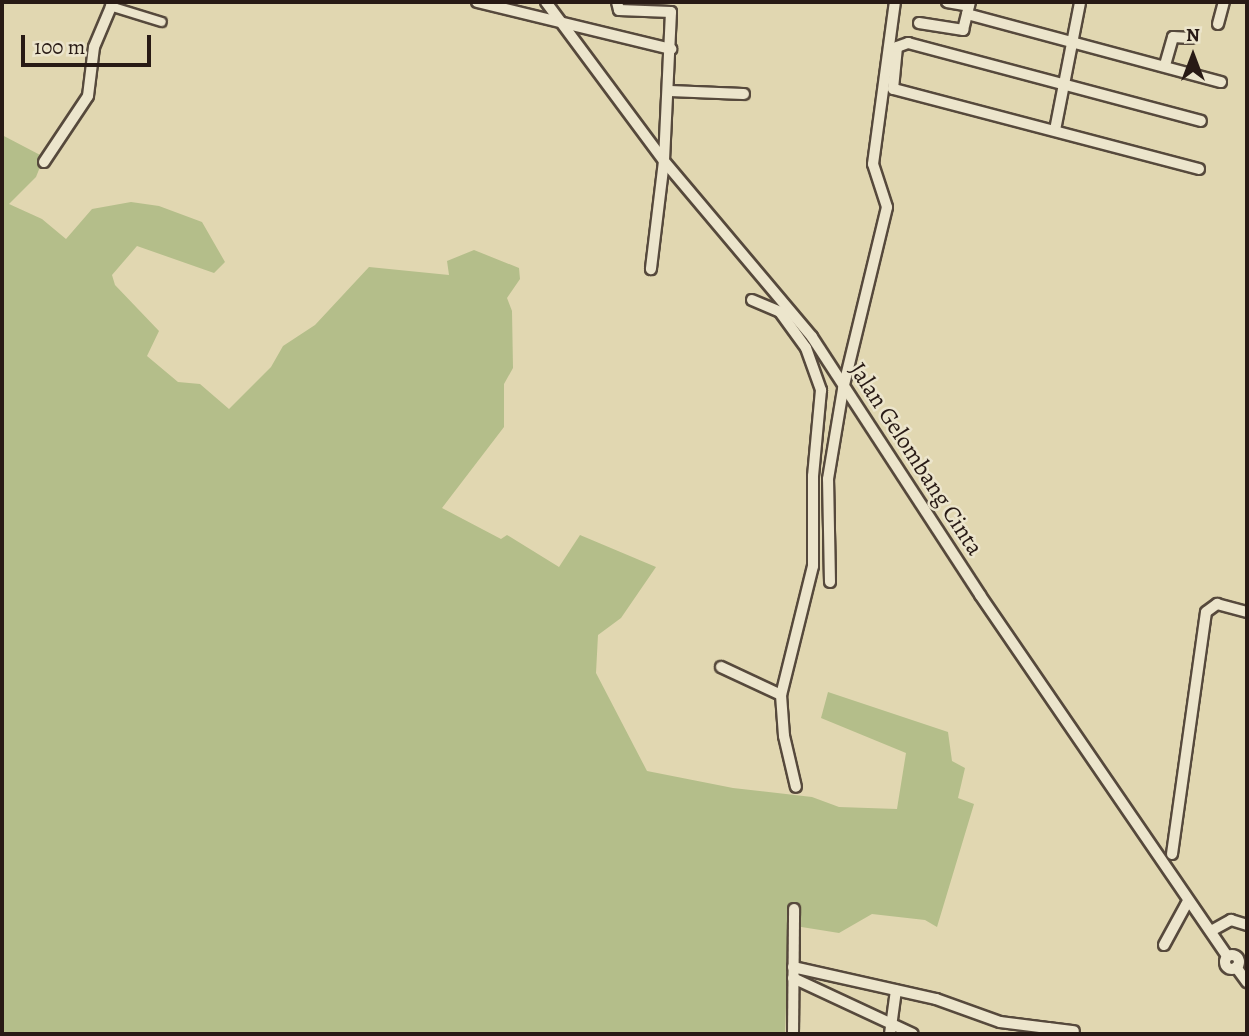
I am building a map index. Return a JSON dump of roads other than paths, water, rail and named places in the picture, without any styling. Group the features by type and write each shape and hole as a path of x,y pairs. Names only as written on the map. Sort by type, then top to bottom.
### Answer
{"street":[{"path":"477,2 671,49"},
{"name":"Jalan Gelombang Cinta","path":"546,2 664,161 813,337 843,389 1188,901 1227,956 1237,957 1236,967 1247,982"},
{"path":"617,2 619,10 669,9 669,91 651,269"},
{"path":"830,582 827,501 843,389 887,207 873,164 895,2"},
{"path":"947,2 1221,82"},
{"path":"1218,24 1220,3"},
{"path":"44,162 88,96 93,47 111,4 162,22"},
{"path":"1055,130 1082,5"},
{"path":"919,23 963,30 968,7"},
{"path":"1165,65 1173,37 1191,38"},
{"path":"1199,169 893,89 897,47 908,43 1201,121"},
{"path":"669,91 744,94"},
{"path":"752,300 780,312 806,348 821,390 813,476 813,566 781,695 784,736 796,787"},
{"path":"1172,854 1206,612 1217,604 1247,612"},
{"path":"721,667 781,695"},
{"path":"1164,945 1188,901"},
{"path":"793,1034 794,909"},
{"path":"1211,931 1231,920 1247,925"},
{"path":"793,973 896,990 1000,1022 1047,1031 1074,1031"},
{"path":"793,973 891,1029 913,1034"},
{"path":"891,1029 896,990"},
{"path":"997,1034 1000,1022"}]}
